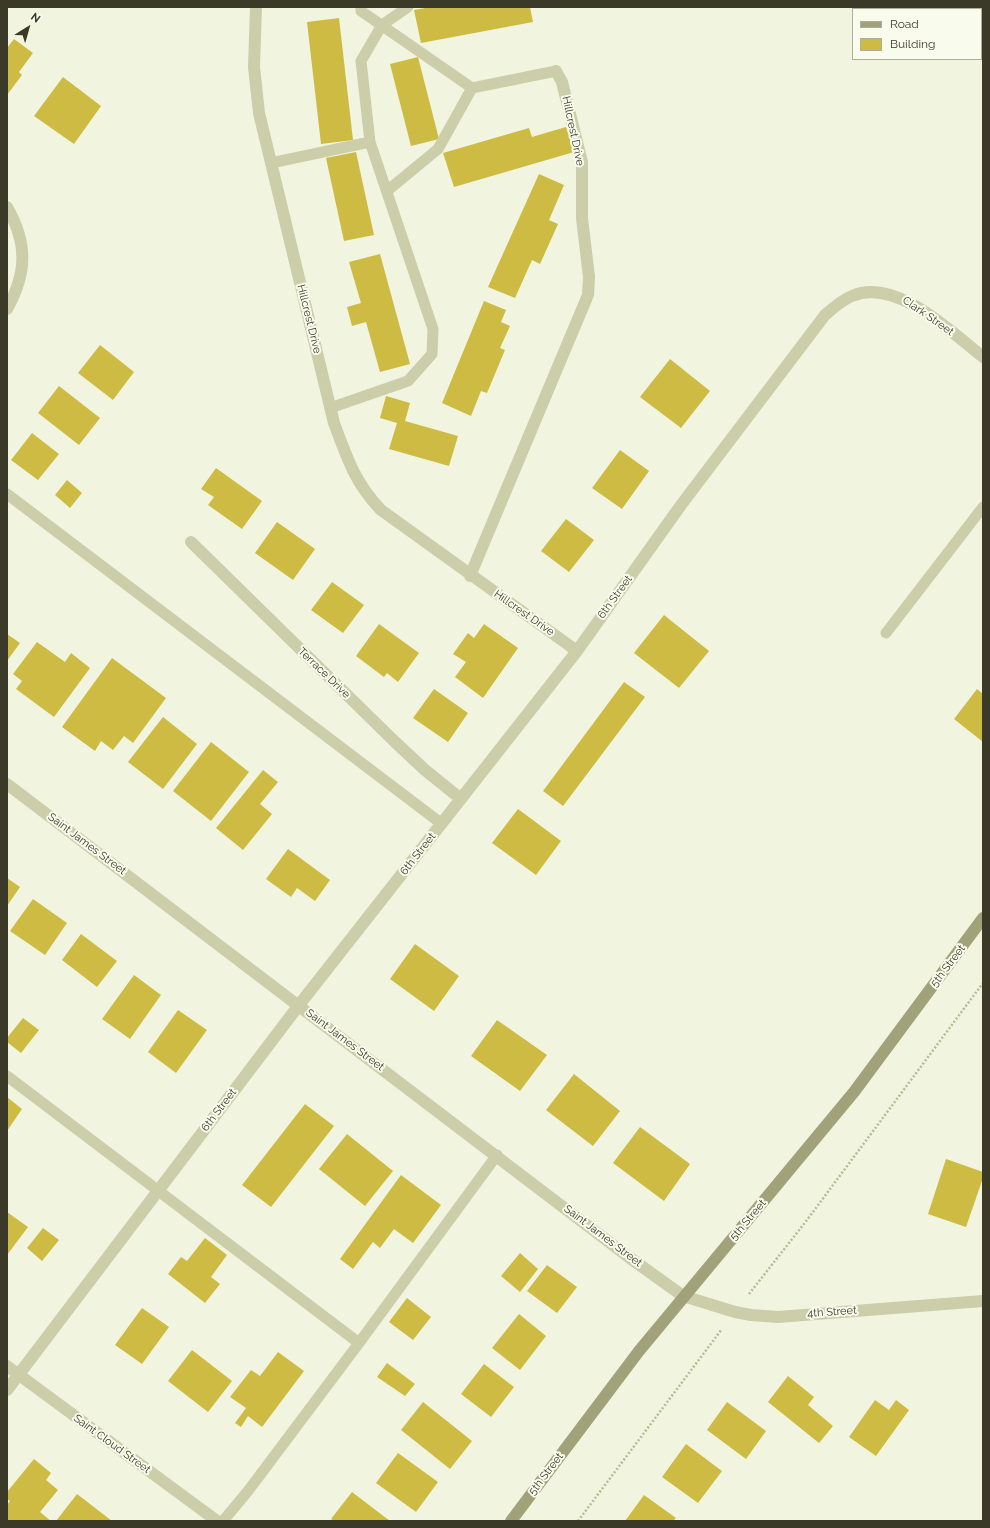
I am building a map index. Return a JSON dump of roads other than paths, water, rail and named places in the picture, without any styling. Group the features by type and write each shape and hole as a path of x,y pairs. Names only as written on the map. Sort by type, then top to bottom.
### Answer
{"main road":[{"name":"5th Street","path":"511,1521 639,1351 683,1296 831,1121 983,918"}],"street":[{"name":"Hillcrest Drive","path":"256,7 254,67 259,113 330,408 334,423 351,467 366,494 381,510 470,576 577,651"},
{"name":"Hillcrest Drive","path":"470,576 588,296 589,276 582,218 582,162 562,82 556,71"},
{"path":"7,208 16,223 22,246 22,270 15,295 7,309"},
{"name":"Clark Street","path":"825,315 854,295 877,292 897,295 917,306 983,357"},
{"name":"6th Street","path":"7,1390 299,1005 577,651 681,505 825,315"},
{"name":"Terrace Drive","path":"191,542 398,745 425,770 461,799"},
{"name":"Saint James Street","path":"7,784 497,1155 630,1258 683,1296"},
{"name":"4th Street","path":"683,1296 735,1312 778,1316 983,1301"},
{"name":"Saint Cloud Street","path":"7,1366 218,1521"}],"lane":[{"path":"361,7 361,11 472,88 556,71"},
{"path":"330,408 408,381 432,354 433,330 370,142 361,61 382,25 408,7"},
{"path":"387,191 438,149 472,88"},
{"path":"271,163 370,142"},
{"path":"7,494 442,824"},
{"path":"886,634 983,507"},
{"path":"7,1076 359,1343"},
{"path":"223,1521 248,1491 359,1343 497,1155"}]}
